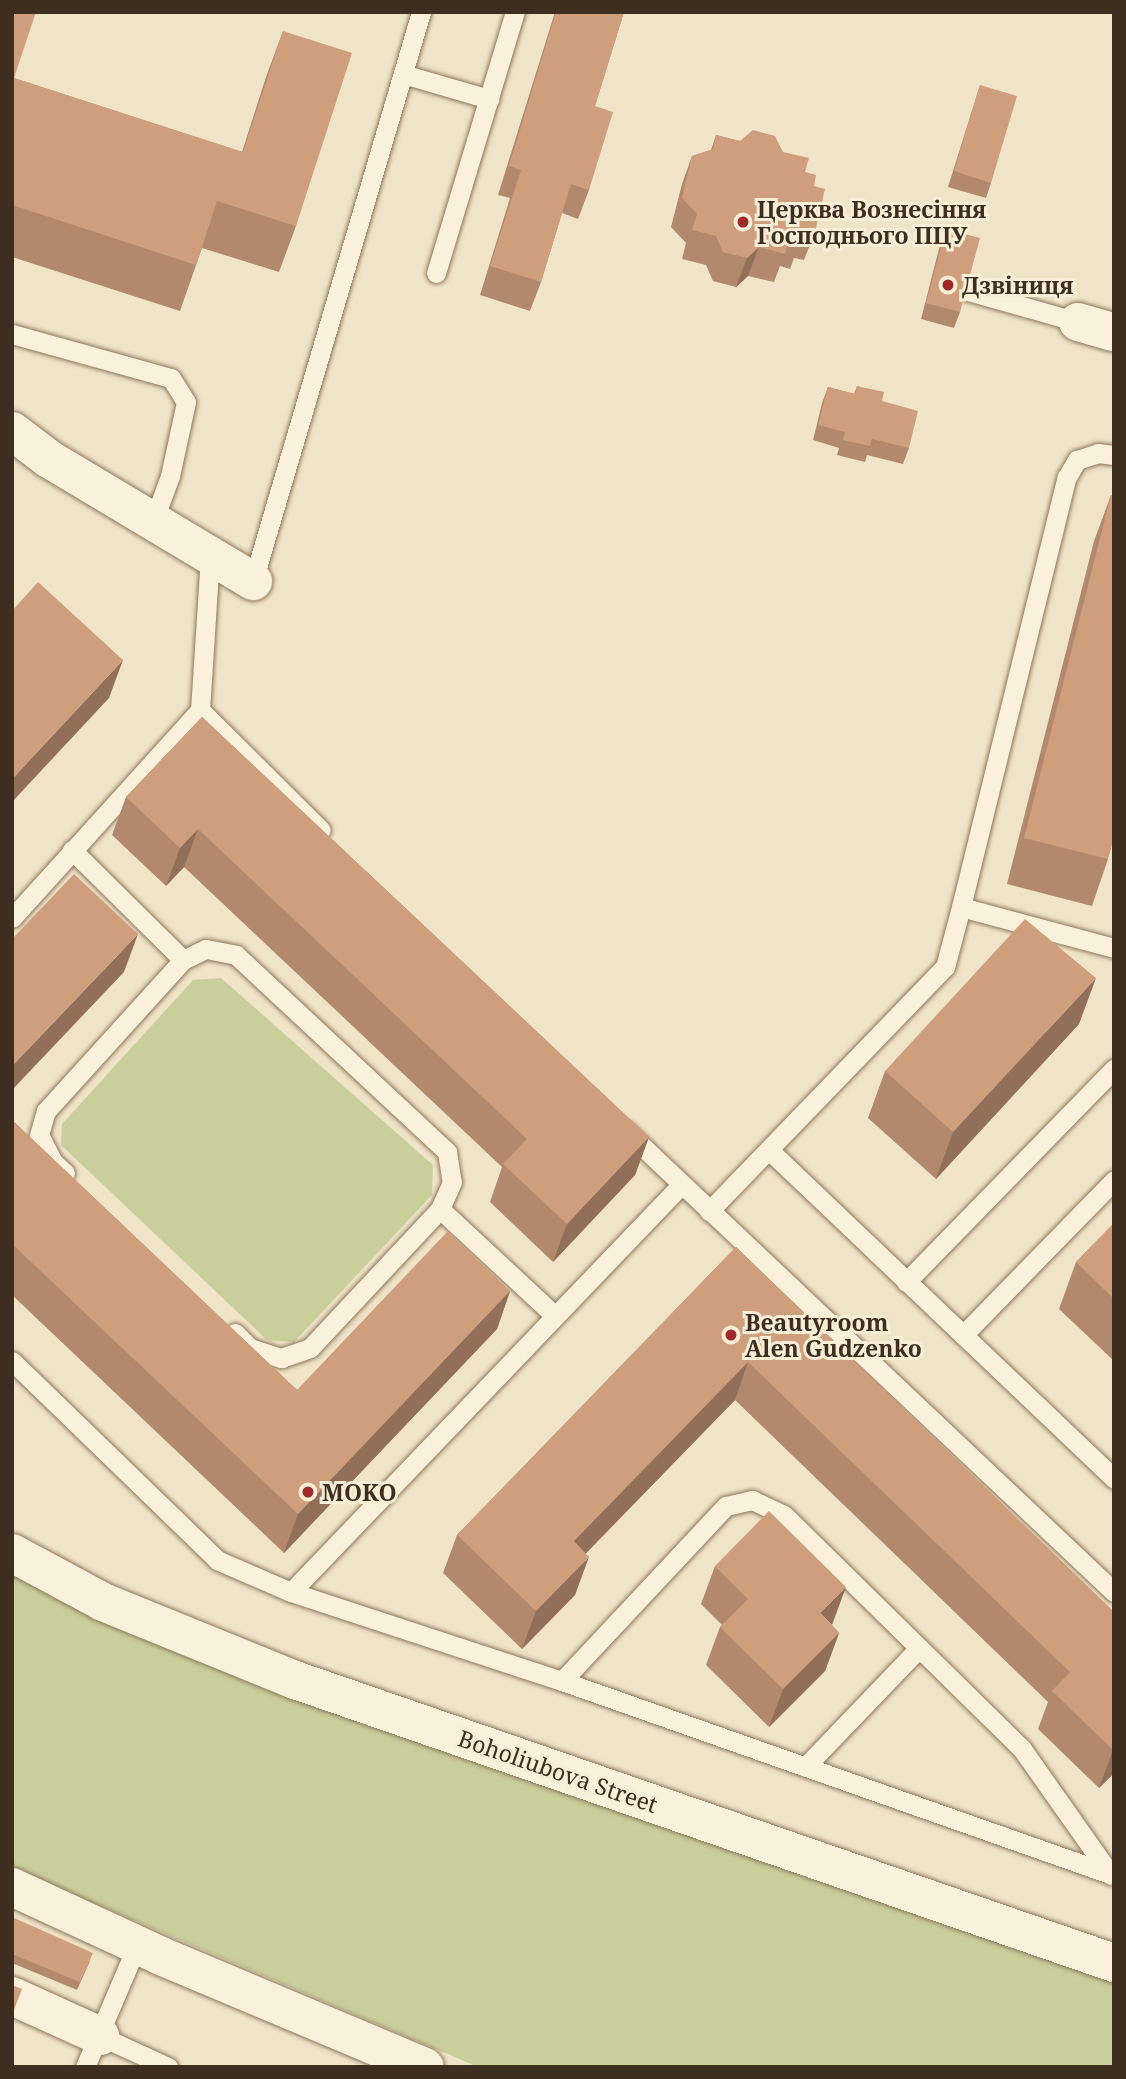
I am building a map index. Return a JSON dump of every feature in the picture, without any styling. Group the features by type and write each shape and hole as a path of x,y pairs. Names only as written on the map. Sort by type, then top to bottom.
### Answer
{"street":[{"path":"1078,322 1114,332"},
{"path":"12,431 153,522 253,581"},
{"name":"Boholiubova Street","path":"12,1553 103,1602 295,1680 1114,1964"},
{"path":"12,1887 136,1945 425,2067"},
{"path":"12,1996 92,2051"}],"lane":[{"path":"253,581 421,12"},
{"path":"436,274 515,12"},
{"path":"403,74 489,99"},
{"path":"965,290 1078,322"},
{"path":"12,334 171,378 187,402 170,476 153,522"},
{"path":"709,1211 945,967 1067,477 1077,460 1098,453 1114,455"},
{"path":"12,918 200,710 210,556"},
{"path":"200,710 337,846"},
{"path":"72,850 183,960"},
{"path":"961,907 1114,948"},
{"path":"82,1189 53,1162 38,1135 46,1111 183,960 206,948 236,956 447,1152 452,1182 440,1209 310,1348 281,1359 250,1348 221,1320"},
{"path":"906,1282 1114,1069"},
{"path":"612,1117 1114,1592"},
{"path":"769,1150 1113,1479"},
{"path":"962,1335 1114,1181"},
{"path":"291,1592 553,1314 681,1185"},
{"path":"440,1209 553,1314"},
{"path":"12,1361 217,1560 291,1592 562,1681 1113,1873"},
{"path":"562,1681 726,1506 752,1500 784,1515 1022,1749 1113,1873"},
{"path":"805,1767 919,1648"},
{"path":"136,1945 92,2051 168,2067"}],"green space":[{"path":"221,978 433,1165 432,1195 294,1342 267,1340 61,1145 62,1124 193,980"},
{"path":"12,1574 1114,1980 1114,2067 478,2067 82,1898 12,1866"}],"building":[{"path":"12,12 36,12 14,78 243,152 283,31 352,53 296,226 217,201 196,265 12,205"},
{"path":"556,12 624,12 595,106 613,112 589,190 571,184 541,282 490,266 521,170 509,166"},
{"path":"980,85 1017,96 991,183 954,171"},
{"name":"Церква Вознесіння Господнього ПЦУ","path":"753,130 775,136 783,152 809,158 805,172 816,175 814,186 825,189 815,232 803,229 800,240 789,237 785,254 759,247 747,258 723,252 716,236 692,230 697,214 682,198 692,156 713,149 716,135 740,141"},
{"name":"Дзвіниця","path":"946,229 980,238 960,312 926,303"},
{"path":"857,386 884,392 882,401 918,411 909,448 872,439 870,446 843,440 845,432 818,425 828,387 855,394"},
{"path":"1111,495 1114,496 1114,838 1108,859 1024,838"},
{"path":"38,582 123,660 12,779 12,611"},
{"path":"202,717 649,1137 567,1224 503,1164 527,1139 198,829 180,848 126,797"},
{"path":"74,874 138,934 12,1066 12,939"},
{"path":"1025,919 1096,978 953,1132 885,1071"},
{"path":"12,1120 297,1390 448,1231 510,1291 298,1514 12,1244"},
{"path":"1114,1223 1114,1299 1076,1262"},
{"path":"736,1247 1114,1612 1113,1750 1052,1691 1070,1672 748,1362 574,1541 589,1557 536,1611 457,1535"},
{"path":"769,1511 846,1587 820,1613 839,1633 783,1689 720,1627 748,1599 715,1566"},
{"path":"12,1917 93,1953 80,1982 12,1954"},
{"path":"12,1985 22,1989 12,2015"}],"place":[{"name":"Церква Вознесіння Господнього ПЦУ","path":"743,222"},
{"name":"Дзвіниця","path":"948,285"},
{"name":"Beautyroom Alen Gudzenko","path":"731,1335"},
{"name":"MOKO","path":"308,1492"}]}
